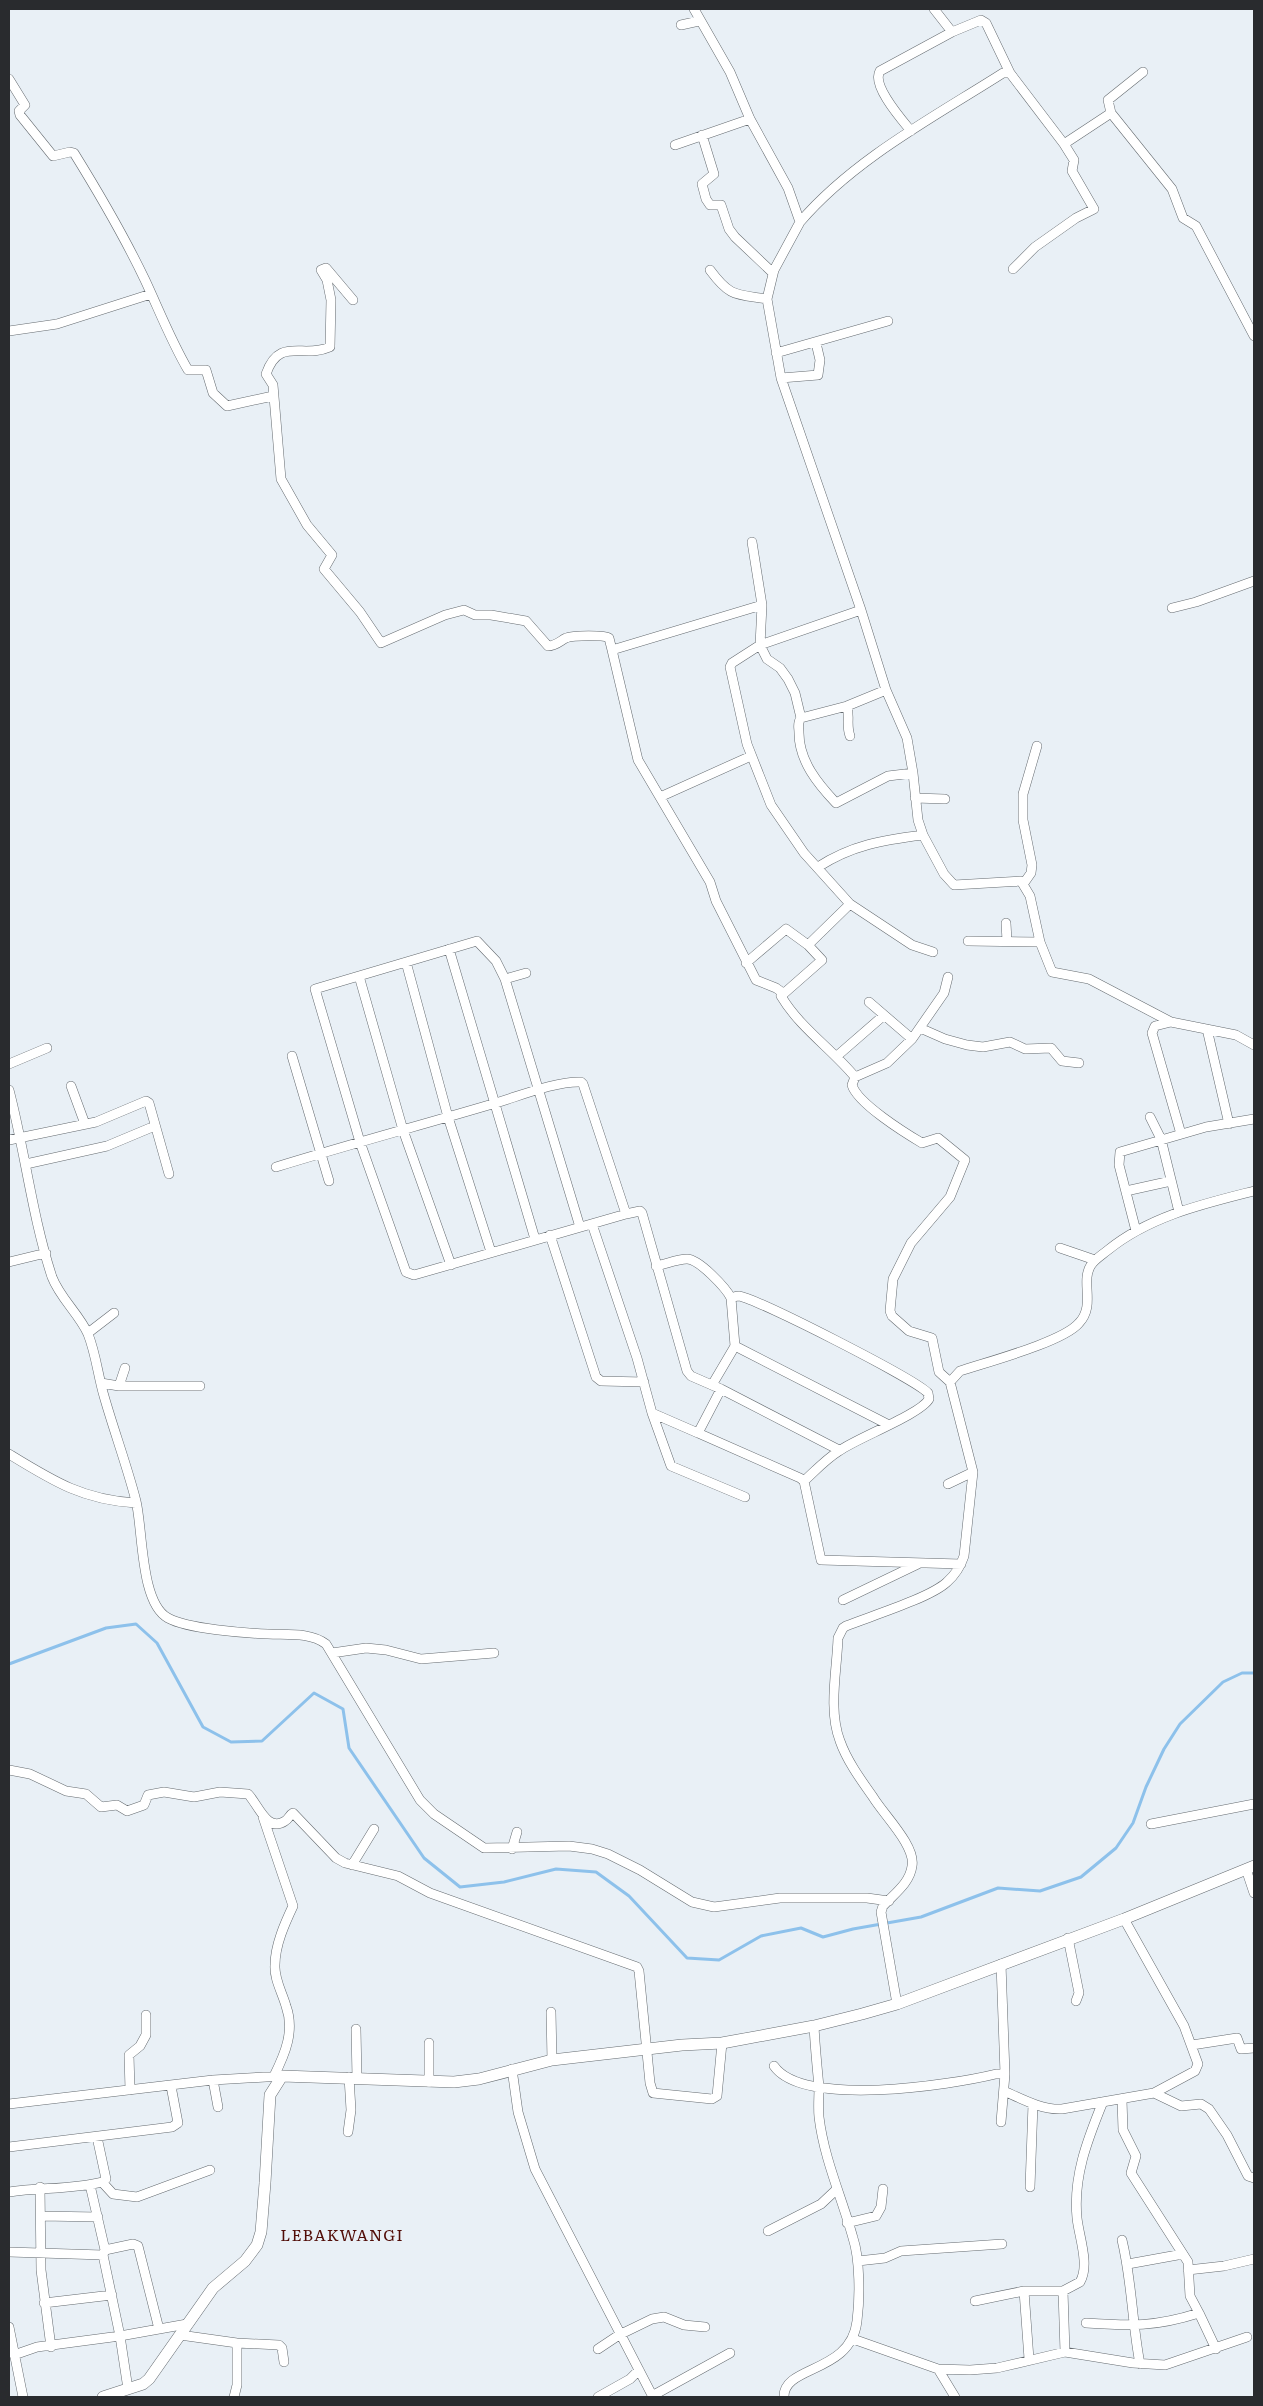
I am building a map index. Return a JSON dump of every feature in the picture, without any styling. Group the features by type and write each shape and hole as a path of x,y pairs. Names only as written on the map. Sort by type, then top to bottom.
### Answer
{"street":[{"path":"694,9 699,21 730,72 750,118 788,188 800,222"},
{"path":"934,9 952,32"},
{"path":"911,131 895,112 885,96 878,78 879,73 952,32 978,20 984,21 1010,73 1074,160 1072,170 1094,209 1076,218 1036,246 1013,269"},
{"path":"681,25 699,21"},
{"path":"1143,72 1108,100 1111,113 1162,174 1176,197 1183,218 1196,226 1254,336"},
{"path":"1010,73 1003,73 911,131 844,180 817,203 800,222 773,273 767,299 781,378 861,610 886,690 906,738 913,773 918,820 923,835 944,874 954,885 1014,880 1024,883 1039,917 1040,942 1049,969 1056,974 1090,979 1171,1022 1236,1034 1254,1046"},
{"path":"9,80 24,104 19,110 20,114 50,154 55,157 70,152 74,153 112,214 151,294 174,347 188,370 206,370 213,393 225,405 230,406 273,396"},
{"path":"1064,144 1111,113"},
{"path":"675,145 750,118"},
{"path":"702,136 714,174 702,184 706,199 710,205 721,205 729,229 735,237 773,273"},
{"path":"352,300 326,268 320,270 327,280 330,300 330,347 282,353 273,358 266,374 272,385 281,478 308,525 332,555 324,569 360,612 381,643 445,615 464,610 475,615 490,615 526,621 548,646 554,646 567,637 578,635 590,637 605,636 609,638 636,757 710,882 716,901 746,963 757,981 776,988 783,993"},
{"path":"710,270 732,294 767,299"},
{"path":"9,331 57,324 151,294"},
{"path":"776,353 888,321"},
{"path":"781,378 818,375 820,360 816,343"},
{"path":"752,542 762,604 760,646 767,659 780,668 795,693 801,718 798,724 799,738 805,760 819,785 836,803 881,778 913,773"},
{"path":"1172,608 1196,602 1254,581"},
{"path":"612,650 762,604"},
{"path":"861,610 760,646 732,663 730,667 751,756 771,805 804,853 850,904 912,945 933,952"},
{"path":"801,718 847,706 886,690"},
{"path":"847,706 850,715 847,728 850,736"},
{"path":"1024,883 1031,873 1032,865 1023,820 1023,794 1037,746"},
{"path":"660,797 751,756"},
{"path":"915,798 945,799"},
{"path":"818,867 849,850 882,840 923,835"},
{"path":"808,945 850,904"},
{"path":"1006,923 1007,941"},
{"path":"746,963 786,930 808,945 822,960 783,993 783,999 808,1029 837,1056 855,1077"},
{"path":"580,1227 505,979 496,961 477,941 315,989 360,1142 406,1272 414,1275 535,1239 592,1224 626,1214 640,1211 687,1371 691,1376 839,1450"},
{"path":"968,941 1040,942"},
{"path":"450,949 497,1103 535,1239"},
{"path":"406,962 448,1117 491,1252"},
{"path":"505,979 526,973"},
{"path":"359,976 403,1130 451,1265"},
{"path":"897,2004 883,1930 882,1909 909,1877 912,1862 898,1831 874,1799 840,1741 835,1705 838,1638 846,1626 933,1591 947,1582 962,1564 966,1547 973,1472 948,1380 939,1372 931,1336 909,1331 891,1314 893,1279 910,1243 950,1197 965,1160 938,1138 922,1142 889,1121 861,1099 852,1089 852,1085 855,1077 887,1063 912,1039 944,993 948,976"},
{"path":"869,1002 912,1039"},
{"path":"837,1056 883,1016"},
{"path":"1171,1022 1155,1026 1152,1032 1182,1134"},
{"path":"920,1028 945,1039 967,1045 983,1047 1010,1042 1025,1049 1051,1048 1062,1062 1079,1063"},
{"path":"1207,1029 1229,1124"},
{"path":"9,1064 47,1048"},
{"path":"292,1056 329,1181"},
{"path":"276,1167 538,1090 578,1081 583,1084 626,1214"},
{"path":"70,1086 85,1124"},
{"path":"9,1090 53,1278 88,1333 136,1503 145,1572 154,1601 168,1618 193,1626 316,1637 326,1644 426,1808 484,1848 512,1849 569,1846 592,1849 608,1854 640,1870 692,1902 714,1907 780,1898 867,1898 888,1900"},
{"path":"9,1140 85,1124 148,1102 169,1174"},
{"path":"1150,1117 1161,1139 1178,1212"},
{"path":"1136,1231 1119,1165 1120,1152 1161,1139 1254,1119"},
{"path":"26,1164 107,1146 150,1128"},
{"path":"1126,1191 1171,1181"},
{"path":"948,1380 960,1371 1067,1333 1082,1320 1089,1299 1089,1270 1095,1260 1136,1231 1178,1212 1254,1191"},
{"path":"592,1224 644,1382 652,1413 671,1466 745,1498"},
{"path":"550,1235 596,1377 601,1381 644,1382"},
{"path":"1060,1248 1095,1260"},
{"path":"9,1262 46,1253"},
{"path":"656,1266 687,1259 695,1261 727,1290 731,1298 735,1346 716,1387 698,1434"},
{"path":"731,1298 740,1296 786,1316 872,1360 928,1393 929,1399 921,1409 886,1424 839,1450 804,1481"},
{"path":"88,1333 114,1313"},
{"path":"735,1346 886,1424"},
{"path":"119,1386 125,1368"},
{"path":"101,1383 119,1386 200,1386"},
{"path":"652,1413 796,1475 804,1481 821,1560 962,1564"},
{"path":"9,1454 64,1486 108,1502 136,1503"},
{"path":"948,1484 973,1472"},
{"path":"843,1600 921,1563"},
{"path":"332,1653 366,1648 398,1652 421,1659 494,1653"},
{"path":"9,1770 30,1774 66,1791 86,1794 101,1806 117,1806 127,1811 144,1805 148,1795 164,1792 194,1797 220,1792 248,1794 256,1802 263,1816 293,1906 282,1935 275,1964 278,1984 287,2008 289,2041 270,2095 262,2212 257,2245 245,2262 213,2288 149,2380 103,2397"},
{"path":"1151,1824 1254,1804"},
{"path":"263,1816 271,1823 279,1824 287,1820 290,1814 293,1813 336,1858 352,1865 398,1876 430,1893 637,1967 639,1971 652,2093 712,2098 718,2096 722,2043"},
{"path":"352,1865 374,1829"},
{"path":"512,1849 517,1832"},
{"path":"9,2104 213,2080 278,2076 353,2077 429,2082 466,2081 512,2069 552,2052 646,2049 722,2043 814,2026 897,2004 1068,1938 1124,1919 1250,1868 1254,1894"},
{"path":"1004,2091 1033,2104 1056,2109 1102,2104 1154,2094 1195,2071 1198,2064 1184,2026 1124,1919"},
{"path":"1068,1938 1079,1991 1076,2001"},
{"path":"1001,1964 1005,2074 1001,2122"},
{"path":"551,2012 552,2052"},
{"path":"130,2090 129,2055 140,2046 146,2035 146,2015"},
{"path":"784,2397 784,2391 793,2378 828,2364 853,2339 857,2322 858,2261 819,2117 819,2089 814,2026"},
{"path":"348,2132 356,2028"},
{"path":"1192,2045 1237,2038 1241,2049 1254,2048"},
{"path":"429,2043 429,2082"},
{"path":"774,2066 784,2076 819,2089 888,2090 1005,2074"},
{"path":"512,2069 518,2112 535,2169 652,2397 730,2353"},
{"path":"213,2080 218,2107"},
{"path":"9,2147 176,2126 178,2123 171,2086"},
{"path":"1154,2094 1182,2106 1201,2104 1209,2109 1227,2135 1248,2176 1254,2178"},
{"path":"1122,2100 1123,2130 1136,2156 1131,2172 1188,2262 1191,2300 1216,2349"},
{"path":"1030,2187 1033,2104"},
{"path":"975,2301 1024,2291 1063,2291 1078,2285 1084,2274 1077,2218 1077,2180 1086,2143 1102,2104"},
{"path":"9,2192 40,2187 65,2188 102,2182 106,2179 97,2137"},
{"path":"102,2182 113,2194 137,2196 210,2170"},
{"path":"90,2185 98,2217 128,2389"},
{"path":"40,2187 44,2303 51,2347"},
{"path":"768,2231 821,2204 837,2189"},
{"path":"847,2223 876,2216 881,2207 883,2189"},
{"path":"41,2216 98,2217"},
{"path":"1122,2240 1128,2264 1140,2364"},
{"path":"9,2252 104,2252 133,2244 138,2246 159,2329"},
{"path":"858,2261 885,2258 901,2251 1002,2244"},
{"path":"1128,2264 1182,2254"},
{"path":"1188,2270 1224,2266 1254,2259"},
{"path":"1024,2291 1029,2359"},
{"path":"1063,2291 1065,2352"},
{"path":"44,2303 112,2295"},
{"path":"1086,2323 1134,2326 1170,2322 1199,2313"},
{"path":"598,2349 619,2335 652,2319 664,2317 684,2325 704,2327"},
{"path":"14,2355 36,2347 51,2347 187,2324"},
{"path":"9,2328 23,2397"},
{"path":"180,2336 237,2344 279,2345 282,2348 284,2362"},
{"path":"853,2339 938,2369 970,2370 997,2368 1065,2352 1140,2364 1165,2365 1247,2337"},
{"path":"234,2397 237,2385 237,2344"},
{"path":"938,2369 955,2397"},
{"path":"598,2397 623,2384 639,2370"}],"waterway":[{"path":"9,1664 106,1628 136,1624 157,1643 203,1727 231,1742 262,1741 314,1693 343,1709 349,1748 424,1858 460,1887 504,1882 556,1869 596,1872 629,1896 687,1958 719,1960 761,1936 801,1928 823,1937 853,1929 921,1917 998,1888 1040,1891 1081,1877 1116,1848 1133,1823 1146,1787 1164,1749 1180,1724 1223,1682 1242,1673 1254,1673"}],"district":[{"name":"LEBAKWANGI","path":"342,2234"}]}
